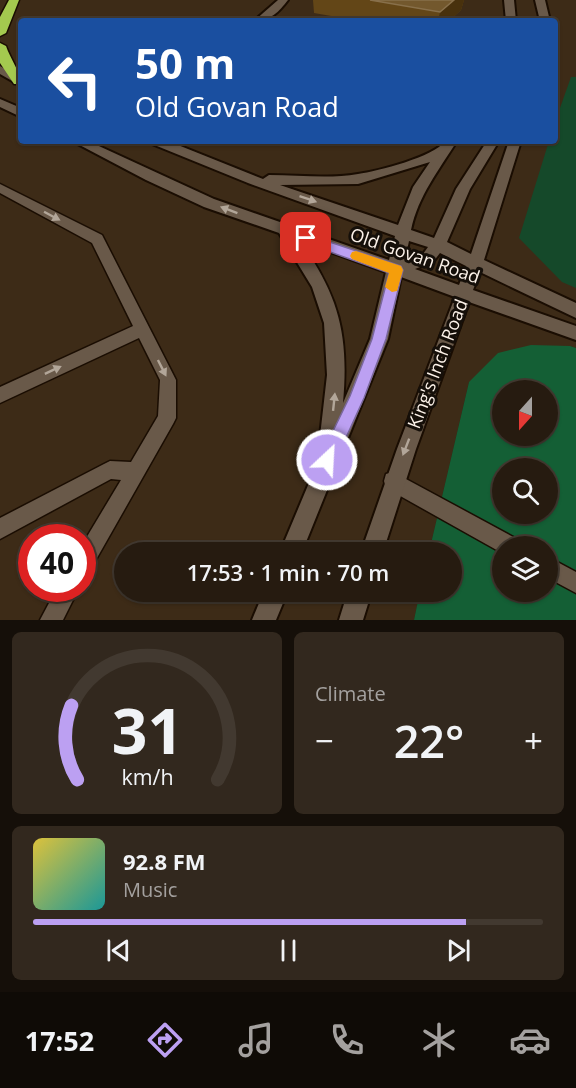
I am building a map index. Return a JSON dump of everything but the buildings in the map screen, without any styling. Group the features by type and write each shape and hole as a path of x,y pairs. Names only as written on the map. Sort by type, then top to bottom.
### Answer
{"highway":[{"path":"0,33 14,0"},
{"path":"0,46 5,62 18,79"}],"street":[{"path":"263,18 277,8 283,0"},
{"path":"509,0 511,18"},
{"path":"540,0 544,18"},
{"path":"0,69 18,81"},
{"path":"0,103 18,112"},
{"name":"Old Govan Road","path":"84,144 192,196 576,333"},
{"name":"Old Govan Road","path":"163,144 253,180 438,245 576,311"},
{"path":"396,270 428,258 438,245 463,189 491,144"},
{"name":"King's Inch Road","path":"375,542 393,481 477,262 513,144"},
{"path":"253,180 358,179 418,162 448,145"},
{"path":"295,542 327,460 357,398 379,339 396,270 402,231 420,187 448,145"},
{"path":"284,230 317,282 328,306 336,349 337,376 327,460"},
{"path":"264,620 271,602"},
{"path":"351,620 357,602"}],"lane":[{"path":"4,194 97,239 168,380 167,418 96,541"},
{"path":"0,395 142,328"},
{"path":"0,530 110,470 136,472"},
{"path":"393,481 492,536"},
{"path":"558,573 576,583"},
{"path":"51,620 61,602"}],"shaded area":[{"path":"0,0 576,0 576,348 570,346 469,382 431,542 114,542 114,602 418,602 414,620 0,620"}],"green space":[{"path":"571,77 576,77 576,288 562,282 519,238 548,144 558,144 558,114"},
{"path":"531,345 576,348 576,620 414,620 418,602 462,602 462,542 431,542 469,382 498,353"}],"slow traffic":[{"path":"356,256 396,270 392,287"}],"route":[{"path":"306,238 396,270 379,339 357,398 327,460"}]}
